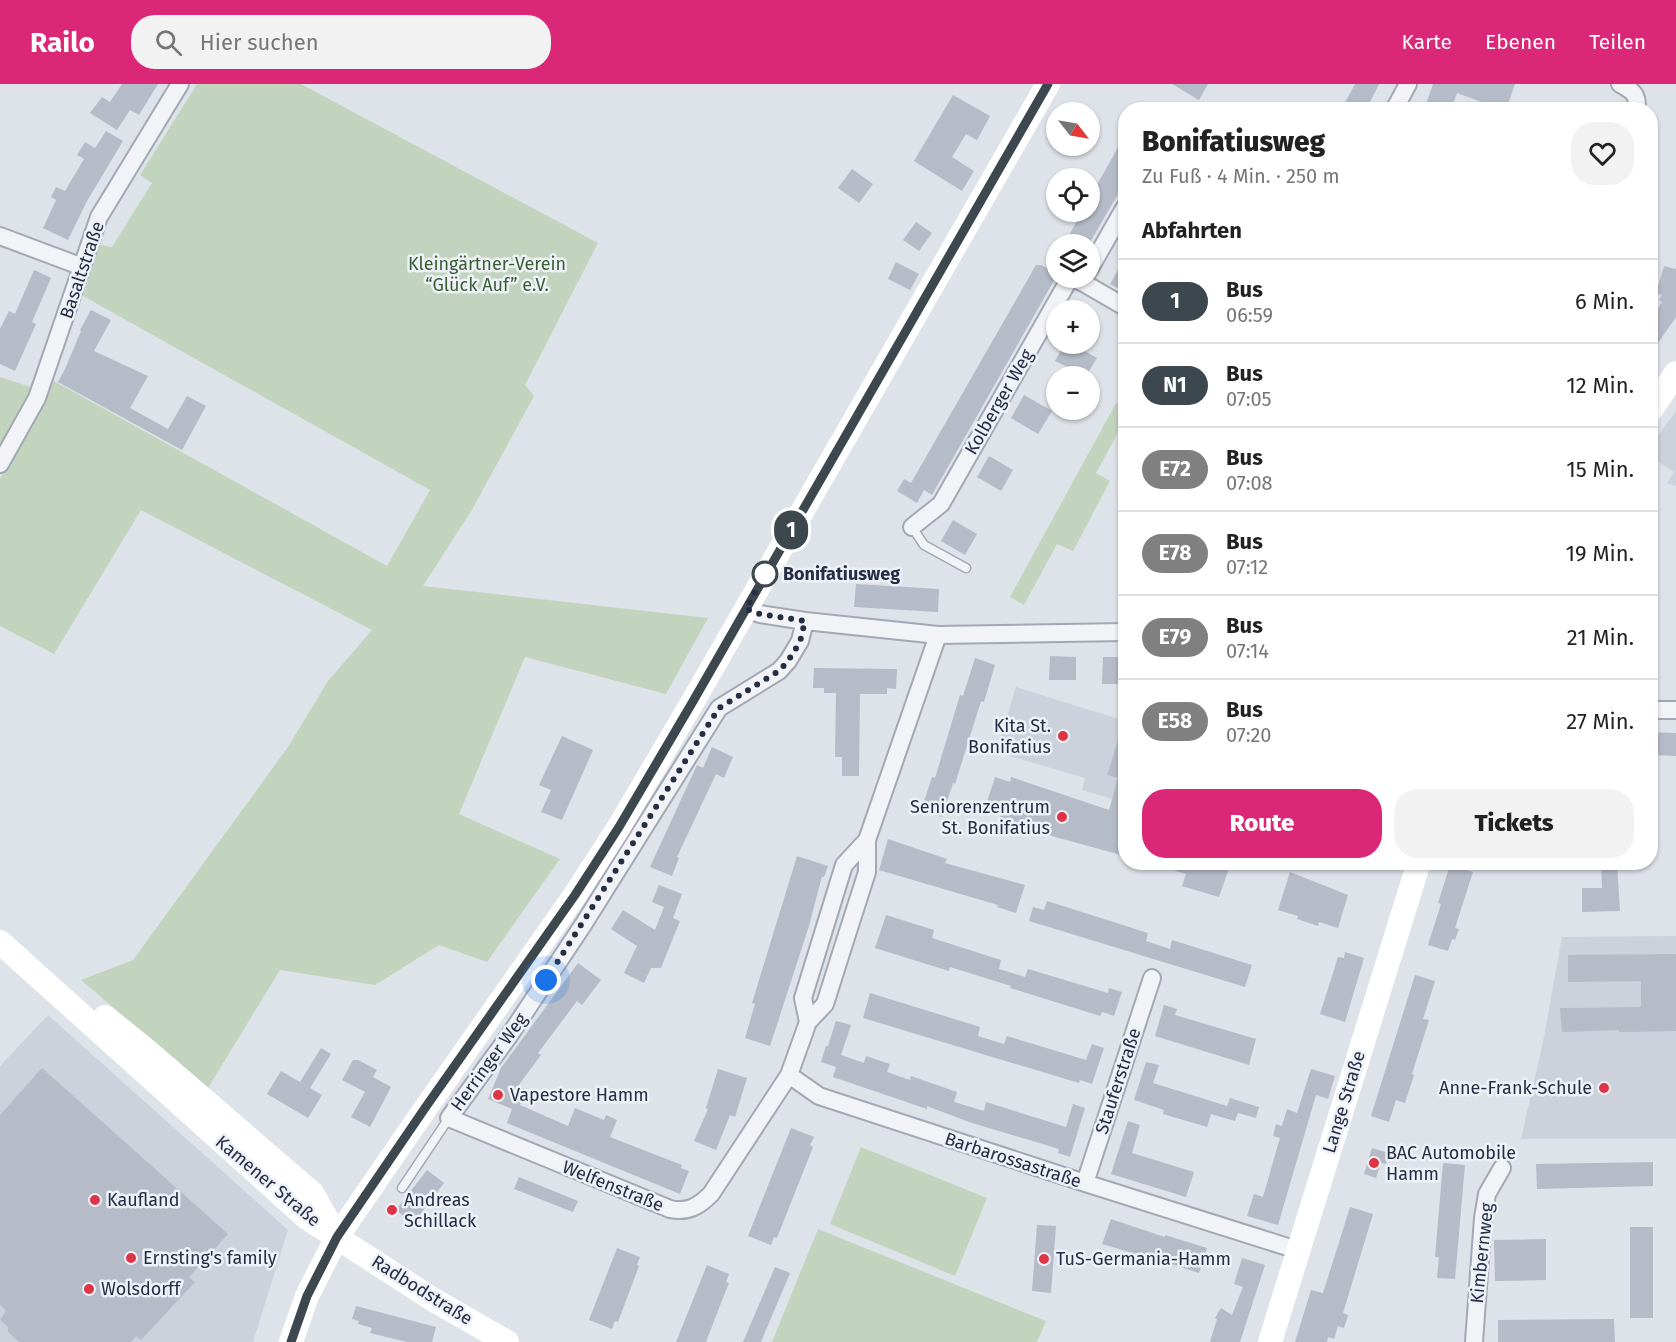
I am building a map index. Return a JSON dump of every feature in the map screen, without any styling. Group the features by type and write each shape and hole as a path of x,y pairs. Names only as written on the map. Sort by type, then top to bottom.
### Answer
{"main road":[{"name":"Herringer Weg","path":"291,1342 307,1296 337,1237 575,895 619,827 1048,84"},
{"path":"1658,399 1676,373"},
{"name":"Lange Straße","path":"1270,1342 1417,870"},
{"name":"Kamener Straße","path":"6,948 307,1218 337,1237"},
{"name":"Radbodstraße","path":"337,1237 432,1299 507,1342"}],"street":[{"name":"Basaltstraße","path":"0,464 37,398 80,266 99,217 180,84"},
{"path":"1398,102 1408,84"},
{"path":"1630,87 1637,102"},
{"path":"1100,250 1118,219"},
{"path":"0,236 80,266"},
{"name":"Kolberger Weg","path":"912,527 940,504 1064,288"},
{"path":"1100,288 1118,302"},
{"path":"746,609 760,614 805,621 938,635 1118,631"},
{"name":"Herringer Weg","path":"449,1118 509,1036 552,971 719,708 779,671 800,642 805,621"},
{"path":"789,1075 808,1022 825,1004 867,872 867,840 938,635"},
{"path":"1658,710 1676,710"},
{"path":"808,1022 803,998 844,865 867,840"},
{"name":"Stauferstraße","path":"1085,1184 1152,978"},
{"name":"Welfenstraße","path":"449,1118 669,1209 685,1210 694,1208 711,1194 789,1075"},
{"name":"Barbarossastraße","path":"789,1075 819,1096 1085,1184 1298,1250"},
{"name":"Kimbernweg","path":"1474,1342 1483,1218 1487,1194 1502,1168"}],"lane":[{"path":"912,527 924,545 966,568"},
{"name":"Herringer Weg","path":"402,1188 449,1118"}],"shaded area":[{"path":"1676,411 1676,486 1667,483 1674,472 1658,461 1658,436"},
{"name":"Kita St. Bonifatius","path":"1016,687 1118,719 1118,801 1082,790 1085,778 996,752"},
{"name":"Anne-Frank-Schule","path":"1676,936 1676,1139 1521,1139 1544,1037 1562,937"},
{"name":"Kaufland","path":"48,1015 288,1230 253,1342 0,1342 0,1066"}],"green space":[{"name":"Kleingärtner-Verein “Glück Auf” e.V.","path":"197,84 301,84 598,243 525,385 534,396 473,508 423,586 708,618 666,694 525,657 459,814 560,859 487,962 439,945 375,985 280,970 208,1088 81,980 133,960 288,747 328,681 372,630 141,510 54,654 0,626 0,479 54,381 387,566 430,490 83,296 100,245 112,247 152,183 140,175"},
{"path":"0,377 34,388 0,453"},
{"path":"1116,403 1118,404 1118,433 1096,473 1110,481 1073,551 1057,544 1024,605 1010,597"},
{"path":"861,1147 987,1198 955,1276 830,1224"},
{"path":"818,1229 1046,1321 1037,1342 772,1342"}],"building":[{"path":"122,84 158,84 139,115 130,110 117,130 90,113 102,97 110,102"},
{"path":"1172,84 1208,84 1199,100"},
{"path":"1355,84 1379,84 1370,102 1345,102"},
{"path":"1433,84 1515,84 1509,102 1482,102 1457,93 1454,102 1427,102"},
{"path":"953,95 990,116 977,140 966,134 952,157 974,171 962,191 914,161"},
{"path":"106,131 123,141 87,201 68,240 43,228 56,200 51,197 56,187 65,191 84,159 77,155 85,142 95,148"},
{"path":"1118,147 1118,194 1095,234 1070,234 1076,222 1100,222 1100,179"},
{"path":"852,169 873,184 859,203 838,188"},
{"path":"916,222 932,233 919,251 903,240"},
{"path":"896,262 919,274 910,290 888,279"},
{"path":"1036,265 1046,268 1046,288 1050,288 932,495 924,490 917,503 897,491 904,479 911,483"},
{"path":"1664,266 1676,269 1676,317 1658,343 1658,308 1662,302 1659,300 1662,295 1658,294"},
{"path":"34,270 51,278 32,322 36,324 15,371 0,364 0,329 9,311 15,314"},
{"path":"1118,270 1118,288 1110,284"},
{"path":"91,310 111,320 94,351 148,376 130,408 168,429 187,396 206,406 182,450 58,382"},
{"path":"1059,354 1090,354 1097,358 1092,366 1065,366 1055,361"},
{"path":"1024,395 1046,408 1047,420 1038,434 1011,418"},
{"path":"989,456 1013,470 1001,491 977,477"},
{"path":"953,520 977,534 965,555 941,541"},
{"path":"856,584 939,589 938,612 854,607"},
{"path":"1050,656 1076,657 1076,680 1049,680"},
{"path":"1103,657 1118,657 1118,684 1102,684"},
{"path":"975,658 995,665 942,817 921,811 932,777 935,778 960,695 963,696"},
{"path":"814,668 897,669 896,689 887,688 887,694 860,694 859,776 842,776 842,757 835,757 836,693 824,693 824,688 813,688"},
{"path":"1658,732 1676,733 1676,756 1658,755"},
{"path":"562,736 593,750 562,820 541,812 551,790 539,785"},
{"name":"Seniorenzentrum St. Bonifatius","path":"1118,741 1118,778 1107,775"},
{"path":"712,747 733,757 724,778 716,774 677,857 679,858 672,876 650,867 697,765 703,768"},
{"name":"Seniorenzentrum St. Bonifatius","path":"995,777 1010,782 1011,777 1109,810 1118,778 1118,854 1055,837 1000,818 1001,813 985,808"},
{"path":"888,839 947,859 945,863 1025,885 1016,913 997,907 998,905 879,870"},
{"path":"797,856 828,866 821,880 809,926 770,1046 745,1038 755,1004 752,1003"},
{"path":"1173,870 1228,870 1219,897 1182,886 1186,874"},
{"path":"1448,870 1473,872 1455,928 1459,929 1448,951 1428,945 1441,904 1438,903"},
{"path":"1601,870 1617,870 1620,911 1582,912 1582,888 1602,888"},
{"path":"1290,872 1348,895 1338,928 1319,922 1318,926 1297,919 1298,916 1278,910"},
{"path":"659,885 682,894 673,918 680,921 661,968 651,968 644,983 624,973 637,946 611,929 623,910 655,930 664,907 652,902"},
{"path":"1047,901 1148,933 1146,941 1170,949 1172,940 1252,965 1245,987 1029,921 1033,907 1044,910"},
{"path":"886,915 934,930 932,938 1001,960 999,969 1025,977 1028,969 1108,993 1109,988 1122,992 1114,1016 1102,1012 1100,1016 950,967 949,971 875,948"},
{"path":"1345,952 1364,958 1345,1022 1320,1014 1338,957 1344,958"},
{"path":"1676,954 1676,1031 1562,1032 1560,1008 1641,1007 1641,981 1568,982 1568,955"},
{"path":"578,963 601,980 582,1005 577,1001 538,1053 541,1055 518,1086 526,1089 520,1105 568,1126 575,1108 604,1120 606,1115 617,1120 610,1137 682,1165 681,1168 689,1171 680,1194 507,1123 512,1109 488,1099 501,1068"},
{"path":"1415,975 1435,981 1423,1019 1429,1020 1405,1103 1396,1100 1389,1122 1371,1116"},
{"path":"870,993 980,1027 978,1036 1004,1044 1007,1036 1086,1060 1092,1044 1104,1048 1092,1084 1080,1080 1079,1083 863,1018"},
{"path":"1164,1005 1177,1009 1175,1015 1256,1039 1249,1065 1155,1036"},
{"path":"836,1021 851,1025 841,1055 864,1063 866,1056 890,1064 887,1072 910,1080 911,1076 957,1092 954,1102 984,1111 986,1102 1066,1127 1073,1104 1085,1108 1070,1157 1058,1153 1059,1149 969,1122 927,1106 927,1109 833,1077 836,1067 821,1062"},
{"path":"321,1048 331,1054 310,1088 322,1095 308,1118 267,1094 281,1071 300,1082"},
{"path":"353,1060 358,1060 377,1070 373,1077 391,1087 370,1127 351,1117 365,1092 342,1080"},
{"path":"1146,1062 1159,1065 1153,1083 1227,1106 1230,1098 1259,1107 1256,1118 1238,1113 1235,1121 1211,1114 1207,1127 1163,1114 1164,1110 1134,1100"},
{"name":"Kaufland","path":"42,1068 228,1234 189,1277 195,1282 141,1340 136,1336 131,1342 19,1342 0,1320 6,1311 0,1305 0,1115"},
{"path":"718,1069 747,1078 735,1117 730,1115 716,1150 694,1141 708,1109 706,1108"},
{"path":"1311,1069 1335,1076 1328,1099 1316,1095 1278,1225 1247,1216 1254,1194 1263,1197 1280,1138 1273,1136 1276,1124 1282,1126 1287,1109 1297,1113"},
{"path":"1128,1121 1140,1125 1132,1153 1194,1172 1186,1197 1111,1174"},
{"path":"791,1128 814,1137 810,1145 813,1147 777,1238 774,1237 771,1245 748,1236"},
{"name":"BAC Automobile Hamm","path":"1372,1148 1389,1153 1386,1164 1381,1163 1376,1178 1364,1174"},
{"path":"1653,1162 1653,1186 1537,1189 1536,1164"},
{"path":"1443,1163 1465,1165 1455,1279 1437,1278 1439,1257 1435,1257"},
{"path":"427,1170 444,1183 413,1224 396,1210"},
{"path":"519,1177 578,1201 573,1212 514,1189"},
{"path":"1350,1207 1373,1214 1343,1313 1348,1315 1344,1328 1338,1326 1334,1339 1328,1337 1327,1342 1295,1342 1311,1290 1323,1293"},
{"path":"1111,1219 1207,1248 1199,1273 1102,1244"},
{"name":"TuS-Germania-Hamm","path":"1037,1225 1056,1226 1051,1293 1032,1291"},
{"path":"1630,1227 1653,1227 1653,1318 1630,1318"},
{"path":"1546,1239 1546,1280 1495,1281 1494,1240"},
{"path":"617,1248 640,1257 637,1265 639,1266 618,1322 615,1321 612,1329 589,1320"},
{"path":"1242,1258 1265,1265 1240,1342 1210,1342 1217,1319 1215,1318 1221,1308 1232,1315 1243,1287 1234,1284"},
{"path":"707,1265 729,1274 726,1282 729,1283 706,1342 676,1342"},
{"path":"775,1267 790,1273 761,1342 743,1342"},
{"path":"356,1306 436,1327 432,1342 407,1342 370,1333 372,1328 358,1324 359,1321 352,1319"},
{"path":"1614,1319 1615,1342 1498,1342 1498,1320"}],"bus line":[{"name":"1","path":"291,1342 307,1296 337,1237 575,895 619,827 1048,84"}],"place":[{"name":"Bonifatiusweg","path":"765,574"},
{"name":"Kita St. Bonifatius","path":"1063,736"},
{"name":"Seniorenzentrum St. Bonifatius","path":"1062,817"},
{"name":"Anne-Frank-Schule","path":"1604,1088"},
{"name":"Vapestore Hamm","path":"498,1095"},
{"name":"BAC Automobile Hamm","path":"1374,1163"},
{"name":"Kaufland","path":"95,1200"},
{"name":"Andreas Schillack","path":"392,1210"},
{"name":"Ernsting's family","path":"131,1258"},
{"name":"TuS-Germania-Hamm","path":"1044,1259"},
{"name":"Wolsdorff","path":"89,1289"}],"route":[{"path":"546,980 719,708 779,671 800,642 805,621 753,613 746,609 765,574"}]}
